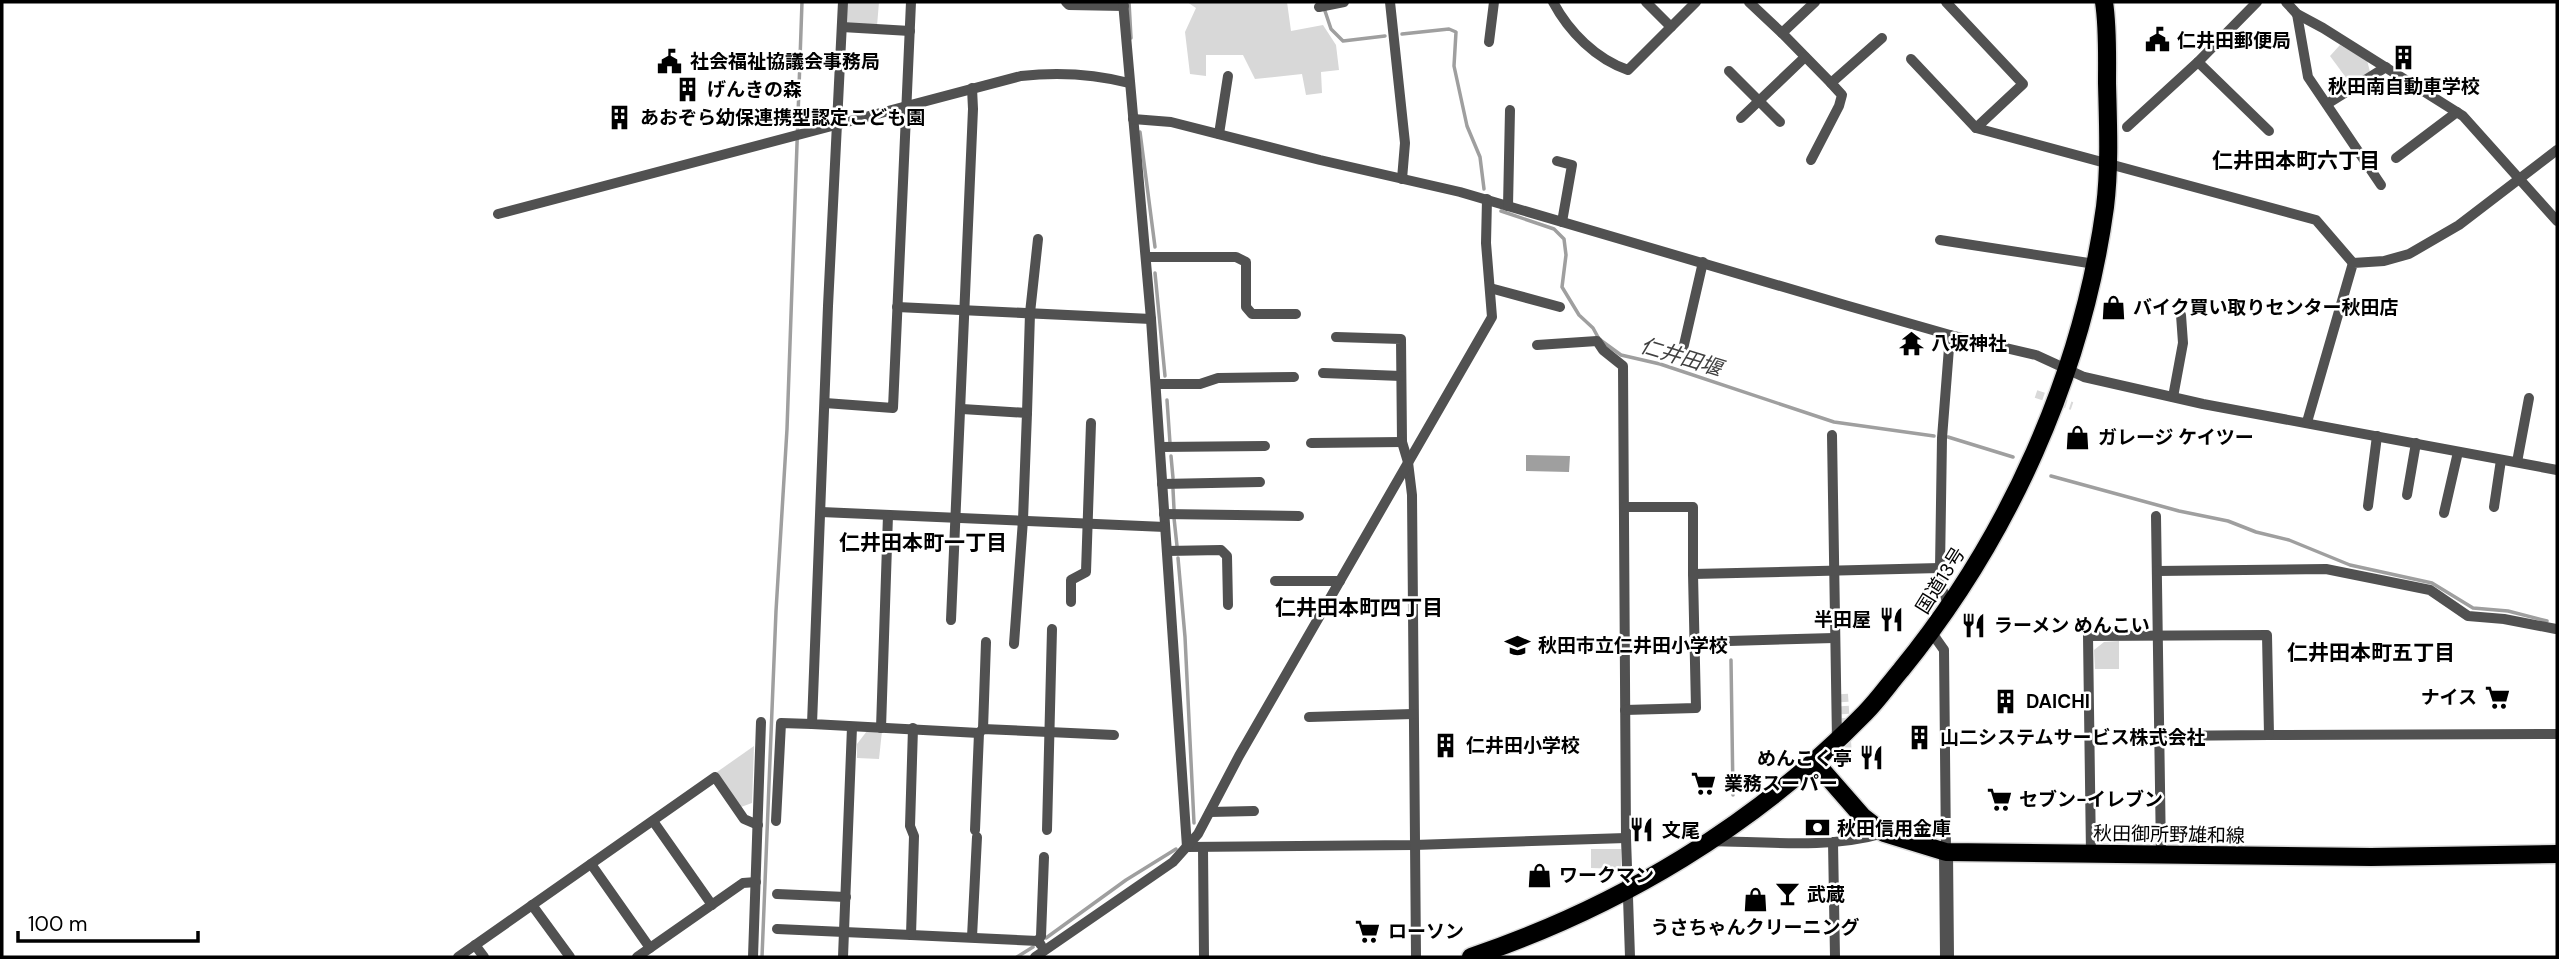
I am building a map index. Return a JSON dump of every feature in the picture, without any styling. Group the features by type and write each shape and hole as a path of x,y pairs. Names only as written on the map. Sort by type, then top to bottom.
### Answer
{"main road":[{"name":"国道13号","path":"1471,957 1544,931 1629,890 1711,841 1814,761 1867,711 1931,633 1949,606 2006,511 2042,434 2067,369 2095,264 2109,165 2104,2"},
{"name":"秋田御所野雄和線","path":"1814,761 1862,816 1884,833 1946,852 2371,857 2557,854"}],"street":[{"path":"812,724 843,2"},
{"path":"825,403 893,408 911,2"},
{"path":"1066,2 1069,5 1123,4 1156,384 1186,847"},
{"path":"1324,6 1344,2"},
{"path":"1390,2 1405,143 1402,178"},
{"path":"1489,42 1494,2"},
{"path":"1553,2 1559,14 1585,43 1609,63 1628,70 1696,2"},
{"path":"1646,2 1671,27"},
{"path":"1749,2 1842,95 1811,160"},
{"path":"1782,33 1815,2"},
{"path":"2127,127 2198,62 2257,2"},
{"path":"2286,2 2297,15 2320,25 2463,116 2557,221"},
{"path":"1954,4 2023,84 1976,128"},
{"path":"2297,15 2308,77 2381,185"},
{"path":"842,27 910,31"},
{"path":"1831,83 1882,38"},
{"path":"1741,118 1805,57"},
{"path":"1911,59 1976,128 2316,220 2353,263"},
{"path":"2198,62 2269,131"},
{"path":"2328,104 2386,67"},
{"path":"1730,71 1780,122"},
{"path":"498,214 1021,76 1047,73 1108,78 1129,83"},
{"path":"1219,134 1228,76"},
{"path":"951,620 966,310 972,88"},
{"path":"1508,206 1510,110"},
{"path":"2396,158 2457,112"},
{"path":"1133,119 1171,122 1487,200 1950,335 2036,355 2084,377 2173,397 2557,470"},
{"path":"2353,263 2384,261 2409,254 2459,225 2554,156"},
{"path":"1557,161 1572,165 1562,222"},
{"path":"777,929 972,937 1039,950 1173,862 1198,834 1239,756 1492,317 1486,243 1487,200"},
{"path":"1014,644 1023,520 1030,313 1038,239"},
{"path":"1940,240 2095,264"},
{"path":"1146,257 1236,257 1247,262 1246,307 1252,314 1296,314"},
{"path":"1682,349 1703,262"},
{"path":"2307,422 2353,263"},
{"path":"1490,288 1560,307"},
{"path":"897,307 1151,319"},
{"path":"2173,397 2183,343 2181,315"},
{"path":"1949,606 1940,584 1940,568 1942,438 1950,335"},
{"path":"1336,337 1401,339 1402,442 1409,462 1412,495 1416,957"},
{"path":"1537,345 1597,341 1603,350 1623,366 1626,838 1630,957"},
{"path":"1323,373 1401,376"},
{"path":"1156,384 1200,384 1218,377 1294,377"},
{"path":"2517,462 2529,398"},
{"path":"962,409 1027,413"},
{"path":"1071,602 1071,580 1086,572 1091,423"},
{"path":"1832,435 1837,740"},
{"path":"2368,506 2377,436"},
{"path":"1311,443 1402,442"},
{"path":"2407,495 2416,443"},
{"path":"1160,447 1265,446"},
{"path":"2444,513 2458,452"},
{"path":"2494,507 2501,460"},
{"path":"1162,484 1260,482"},
{"path":"1625,507 1693,507 1696,708 1625,710"},
{"path":"821,512 1165,527"},
{"path":"1164,514 1298,516"},
{"path":"881,728 888,515"},
{"path":"2156,516 2157,736 2161,855"},
{"path":"1167,551 1221,550 1227,556 1228,605"},
{"path":"1693,574 1940,568"},
{"path":"2157,571 2326,569 2430,590 2468,616 2557,628"},
{"path":"1275,581 1340,581"},
{"path":"1047,830 1052,629"},
{"path":"1931,633 1944,650 1947,957"},
{"path":"2091,854 2088,636 2267,635 2269,735"},
{"path":"1695,642 1834,638"},
{"path":"972,937 986,642"},
{"path":"1309,717 1413,714"},
{"path":"753,957 761,722"},
{"path":"776,821 781,723 1114,736"},
{"path":"843,957 852,727"},
{"path":"911,935 913,728"},
{"path":"2157,736 2557,734"},
{"path":"458,957 715,777 744,819 758,825"},
{"path":"1210,812 1254,811"},
{"path":"653,821 712,905"},
{"path":"1711,841 1833,842 1884,833"},
{"path":"1186,847 1415,845 1626,838"},
{"path":"1833,842 1835,957"},
{"path":"1203,848 1204,957"},
{"path":"1039,950 1044,857"},
{"path":"591,864 650,948"},
{"path":"637,957 743,883 756,882"},
{"path":"777,894 846,897"},
{"path":"532,905 570,957"},
{"path":"475,945 484,957"}],"shaded area":[{"path":"846,2 879,2 877,26 845,23"},
{"path":"1187,2 1287,2 1291,31 1323,25 1336,45 1339,70 1321,72 1322,93 1306,95 1302,74 1255,79 1243,55 1206,55 1206,76 1190,74 1185,32 1196,8"},
{"path":"2340,45 2367,60 2370,72 2350,83 2330,56"},
{"path":"1526,455 1570,456 1569,472 1526,471"},
{"path":"2119,641 2119,669 2095,669 2094,650 2104,642"},
{"path":"867,731 882,731 879,759 857,758 857,744"},
{"path":"754,746 752,803 741,807 717,772"},
{"path":"1591,849 1621,849 1621,869 1591,868"}],"waterway":[{"path":"762,957 776,611 787,429 802,2"},
{"path":"1129,2 1131,38"},
{"name":"仁井田堰","path":"1324,8 1331,29 1343,41 1385,36"},
{"name":"仁井田堰","path":"1402,34 1449,29 1456,32 1454,66 1467,126 1480,157 1484,189"},
{"path":"1140,132 1155,247"},
{"name":"仁井田堰","path":"1501,211 1554,229 1564,239 1566,255 1562,287 1579,315 1593,328 1599,339 1621,355 1660,364 1834,422 1934,436"},
{"path":"1155,273 1165,376"},
{"path":"1167,400 1170,443"},
{"path":"1948,437 2013,457"},
{"path":"1171,456 1173,478"},
{"path":"2051,476 2179,511 2228,521 2256,532 2289,540 2350,565 2432,583 2473,608 2508,611 2547,621"},
{"path":"1173,489 1174,509"},
{"path":"1174,518 1177,546"},
{"path":"1178,558 1185,637 1194,823"},
{"path":"1731,660 1733,795"},
{"path":"1046,938 1126,880 1176,849"},
{"path":"1017,957 1033,947"}],"tunnel":[{"path":"2036,394 2072,406"},
{"path":"1844,694 1848,756"}],"place":[{"name":"仁井田郵便局","path":"2157,40"},
{"name":"秋田南自動車学校","path":"2404,58"},
{"name":"社会福祉協議会事務局","path":"670,61"},
{"name":"げんきの森","path":"687,89"},
{"name":"あおぞら幼保連携型認定こども園","path":"620,117"},
{"name":"バイク買い取りセンター秋田店","path":"2113,307"},
{"name":"八坂神社","path":"1911,343"},
{"name":"ガレージ ケイツー","path":"2078,437"},
{"name":"半田屋","path":"1891,619"},
{"name":"ラーメン めんこい","path":"1974,625"},
{"name":"秋田市立仁井田小学校","path":"1518,645"},
{"name":"ナイス","path":"2497,697"},
{"name":"DAICHI","path":"2006,701"},
{"name":"山二システムサービス株式会社","path":"1920,737"},
{"name":"仁井田小学校","path":"1446,745"},
{"name":"めんこく亭","path":"1872,758"},
{"name":"業務スーパー","path":"1704,783"},
{"name":"セブン-イレブン","path":"1999,799"},
{"name":"秋田信用金庫","path":"1817,828"},
{"name":"文尾","path":"1642,830"},
{"name":"ワークマン","path":"1539,875"},
{"name":"武蔵","path":"1787,894"},
{"name":"うさちゃんクリーニング","path":"1755,899"},
{"name":"ローソン","path":"1368,931"}],"district":[{"name":"仁井田本町六丁目","path":"2296,161"},
{"name":"仁井田本町一丁目","path":"923,543"},
{"name":"仁井田本町四丁目","path":"1359,608"},
{"name":"仁井田本町五丁目","path":"2371,653"}]}
